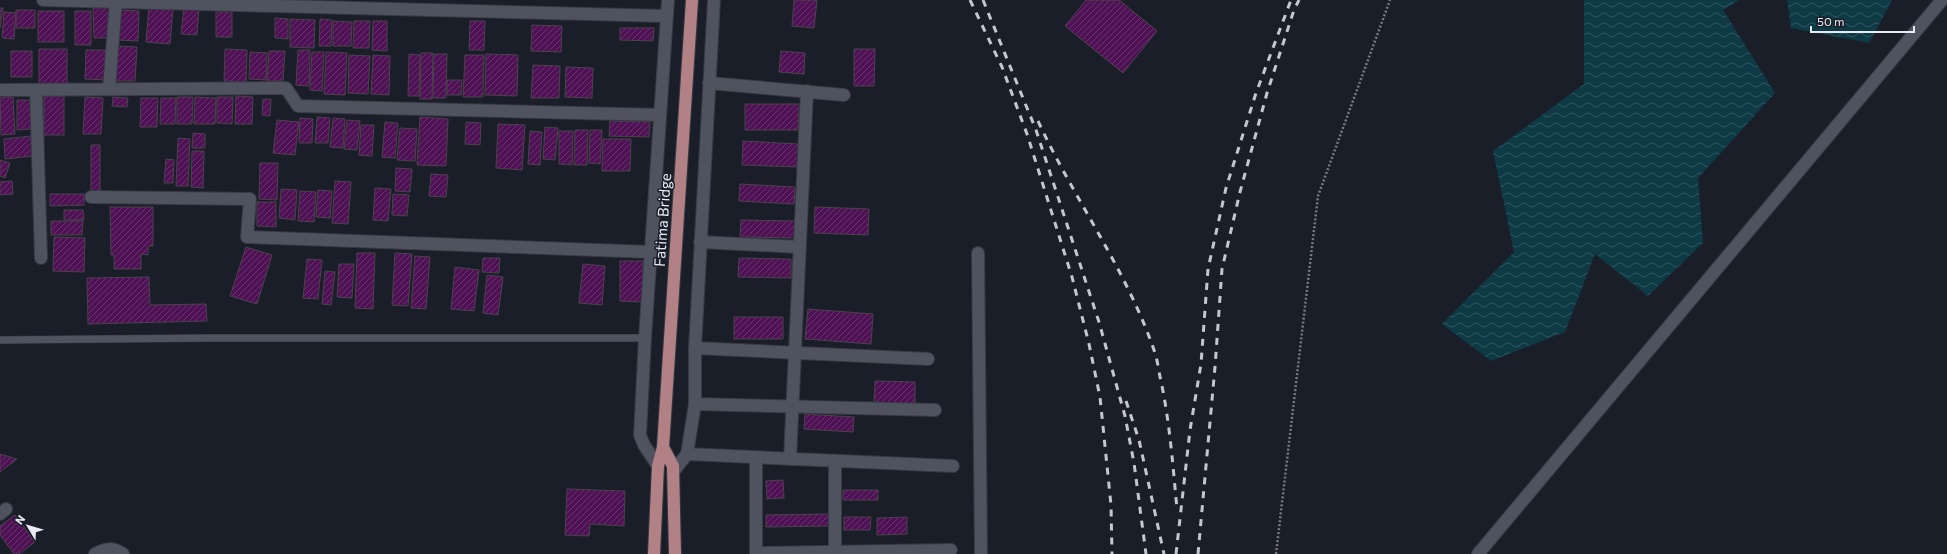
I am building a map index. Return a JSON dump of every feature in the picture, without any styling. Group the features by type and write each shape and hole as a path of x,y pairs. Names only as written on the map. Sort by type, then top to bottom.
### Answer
{"main road":[{"name":"Fatima Bridge","path":"654,554 658,466 663,445 692,0"},
{"path":"663,445 673,472 675,554"}],"street":[{"path":"43,0 666,16"},
{"path":"658,466 644,445 640,435 645,338 668,0"},
{"path":"673,472 687,454 695,404 695,348 708,83 714,0"},
{"path":"1478,554 1942,0"},
{"path":"109,89 116,1"},
{"path":"708,83 844,95"},
{"path":"0,90 286,88 298,106 660,115"},
{"path":"36,90 41,258"},
{"path":"790,459 807,91"},
{"path":"91,197 250,199 247,237 651,252"},
{"path":"700,242 800,247"},
{"path":"978,253 980,554"},
{"path":"695,348 928,359"},
{"path":"695,404 935,410"},
{"path":"687,454 953,466"},
{"path":"756,458 756,553 835,553 951,550"},
{"path":"835,461 835,553"},
{"path":"95,554 105,548 113,548 123,554"}],"lane":[{"path":"0,340 213,338 645,338"}],"path":[{"path":"1276,554 1318,196 1390,0"}],"water":[{"path":"1584,0 1739,0 1723,10 1775,93 1698,178 1703,243 1648,296 1595,254 1565,332 1491,361 1442,324 1514,252 1493,151 1584,84"},
{"path":"1787,0 1892,0 1869,43 1791,28"}],"building":[{"path":"794,0 817,0 814,28 792,26"},
{"path":"1086,0 1119,0 1157,31 1123,73 1065,26"},
{"path":"110,7 111,38 94,38 93,8"},
{"path":"149,7 173,9 170,44 146,42"},
{"path":"184,7 199,8 197,35 181,34"},
{"path":"0,8 3,8 0,28"},
{"path":"16,10 35,10 35,28 16,28"},
{"path":"120,10 139,11 138,41 118,40"},
{"path":"38,11 64,11 64,42 38,42"},
{"path":"75,11 91,11 91,45 75,45"},
{"path":"4,12 16,13 14,39 2,38"},
{"path":"216,12 232,12 232,37 216,37"},
{"path":"275,18 288,19 288,39 275,38"},
{"path":"290,19 315,20 314,48 290,47"},
{"path":"320,19 332,20 331,46 319,46"},
{"path":"333,21 352,22 351,46 333,46"},
{"path":"354,21 370,21 369,48 353,48"},
{"path":"373,21 387,21 387,51 372,50"},
{"path":"470,21 485,21 484,50 469,50"},
{"path":"532,25 562,26 561,52 531,51"},
{"path":"620,28 654,28 653,41 620,40"},
{"path":"117,46 137,47 135,81 115,81"},
{"path":"39,49 67,49 67,84 39,84"},
{"path":"225,49 247,50 246,82 224,81"},
{"path":"854,49 875,49 874,86 854,86"},
{"path":"86,50 107,50 107,80 85,79"},
{"path":"298,50 310,50 309,86 296,85"},
{"path":"11,51 32,51 32,77 11,77"},
{"path":"269,51 285,51 283,81 267,81"},
{"path":"781,51 805,53 804,74 779,72"},
{"path":"250,52 267,53 266,80 249,79"},
{"path":"312,52 324,52 322,91 310,90"},
{"path":"326,52 347,53 345,95 324,94"},
{"path":"421,53 433,53 432,99 420,99"},
{"path":"409,54 420,55 419,96 408,96"},
{"path":"434,54 447,54 446,98 433,98"},
{"path":"486,54 518,55 517,96 485,95"},
{"path":"349,55 370,56 368,94 348,93"},
{"path":"373,55 390,56 389,95 371,94"},
{"path":"465,55 484,55 483,97 463,97"},
{"path":"533,65 560,66 559,98 531,98"},
{"path":"566,67 593,68 592,98 565,97"},
{"path":"447,80 462,80 461,95 447,95"},
{"path":"44,96 64,96 64,135 44,135"},
{"path":"236,96 253,97 252,124 235,124"},
{"path":"0,97 13,97 15,134 1,135"},
{"path":"85,97 103,98 101,134 83,134"},
{"path":"113,97 128,98 127,107 112,106"},
{"path":"177,97 193,97 192,124 177,124"},
{"path":"195,97 216,98 215,124 194,124"},
{"path":"217,97 233,97 232,124 217,123"},
{"path":"141,98 158,98 157,127 140,127"},
{"path":"161,98 176,98 175,124 160,124"},
{"path":"263,99 271,99 270,116 262,115"},
{"path":"17,100 32,100 32,129 17,130"},
{"path":"745,104 799,104 798,130 745,130"},
{"path":"317,117 330,118 328,143 315,143"},
{"path":"420,117 448,119 446,166 417,165"},
{"path":"300,118 313,119 312,143 299,143"},
{"path":"333,118 345,119 343,148 330,147"},
{"path":"277,120 299,122 295,155 273,153"},
{"path":"347,120 360,121 357,150 344,149"},
{"path":"610,121 650,122 649,137 609,136"},
{"path":"385,122 398,123 395,158 382,157"},
{"path":"466,122 481,123 480,145 465,144"},
{"path":"498,124 525,125 522,170 496,168"},
{"path":"361,125 374,125 372,156 359,155"},
{"path":"545,127 558,128 555,160 543,159"},
{"path":"400,128 417,129 415,161 397,160"},
{"path":"575,130 588,130 587,165 574,165"},
{"path":"590,130 602,130 600,164 589,163"},
{"path":"530,131 542,132 540,165 528,164"},
{"path":"559,131 573,131 572,165 559,164"},
{"path":"193,133 205,134 205,148 192,148"},
{"path":"31,136 33,156 5,159 4,139"},
{"path":"178,138 190,139 188,186 176,186"},
{"path":"603,139 631,139 630,171 602,171"},
{"path":"743,141 798,144 797,167 742,165"},
{"path":"91,145 100,145 100,191 91,191"},
{"path":"192,151 204,151 203,188 191,187"},
{"path":"166,159 174,160 173,183 164,183"},
{"path":"0,160 10,163 5,178 0,176"},
{"path":"260,163 278,163 277,200 259,199"},
{"path":"396,168 412,169 410,192 395,191"},
{"path":"431,174 448,175 446,197 429,196"},
{"path":"12,181 13,194 0,195 0,182"},
{"path":"335,181 351,182 348,224 332,223"},
{"path":"740,184 795,187 794,204 739,201"},
{"path":"375,188 391,189 388,221 373,220"},
{"path":"281,189 297,190 295,220 279,218"},
{"path":"318,190 332,191 330,218 316,217"},
{"path":"300,191 316,192 314,222 298,221"},
{"path":"50,194 84,194 84,205 50,206"},
{"path":"393,194 409,195 407,216 392,215"},
{"path":"257,202 276,202 276,227 257,226"},
{"path":"110,207 153,207 153,246 148,246 148,255 141,254 141,269 114,269 114,255 111,255"},
{"path":"815,207 869,209 868,235 814,233"},
{"path":"64,210 83,210 84,220 64,220"},
{"path":"741,220 796,221 795,238 740,237"},
{"path":"51,221 83,221 82,235 51,235"},
{"path":"54,237 85,238 84,272 53,271"},
{"path":"246,247 272,255 257,304 230,296"},
{"path":"357,253 375,253 373,309 355,308"},
{"path":"395,253 412,254 408,306 392,305"},
{"path":"415,256 430,257 426,309 411,308"},
{"path":"483,258 500,258 499,273 482,272"},
{"path":"739,258 791,259 791,278 738,277"},
{"path":"307,259 322,260 318,299 303,298"},
{"path":"620,261 643,261 642,302 620,301"},
{"path":"339,264 354,264 352,298 337,297"},
{"path":"583,264 605,266 602,305 579,303"},
{"path":"455,267 479,270 474,311 451,309"},
{"path":"325,271 335,272 331,305 322,304"},
{"path":"487,275 503,277 498,315 483,313"},
{"path":"149,277 150,305 206,304 207,321 88,324 87,278"},
{"path":"808,309 873,314 871,344 805,339"},
{"path":"734,317 783,317 783,339 734,339"},
{"path":"875,381 915,382 915,404 874,402"},
{"path":"805,414 854,417 853,432 804,429"},
{"path":"0,454 17,459 0,472"},
{"path":"783,480 784,498 767,499 766,481"},
{"path":"567,489 625,491 624,526 590,524 589,536 565,535"},
{"path":"843,490 878,490 878,500 843,500"},
{"path":"829,514 829,526 766,527 766,515"},
{"path":"15,515 35,542 19,554 14,554 0,535 0,526"},
{"path":"844,517 871,517 870,530 844,530"},
{"path":"907,517 907,534 877,535 877,518"}],"railway":[{"path":"970,0 1002,67 1027,134 1072,277 1089,344 1100,397 1111,505 1112,554"},
{"path":"983,0 1036,130 1099,322 1125,416 1134,463 1146,554"},
{"path":"1176,554 1190,430 1201,364 1208,269 1226,188 1256,93 1291,0"},
{"path":"1198,554 1215,367 1222,269 1240,192 1267,93 1294,10 1299,0"},
{"path":"1038,121 1052,150 1129,291 1154,350 1165,401 1177,509"},
{"path":"1126,401 1139,440 1164,554"}]}
